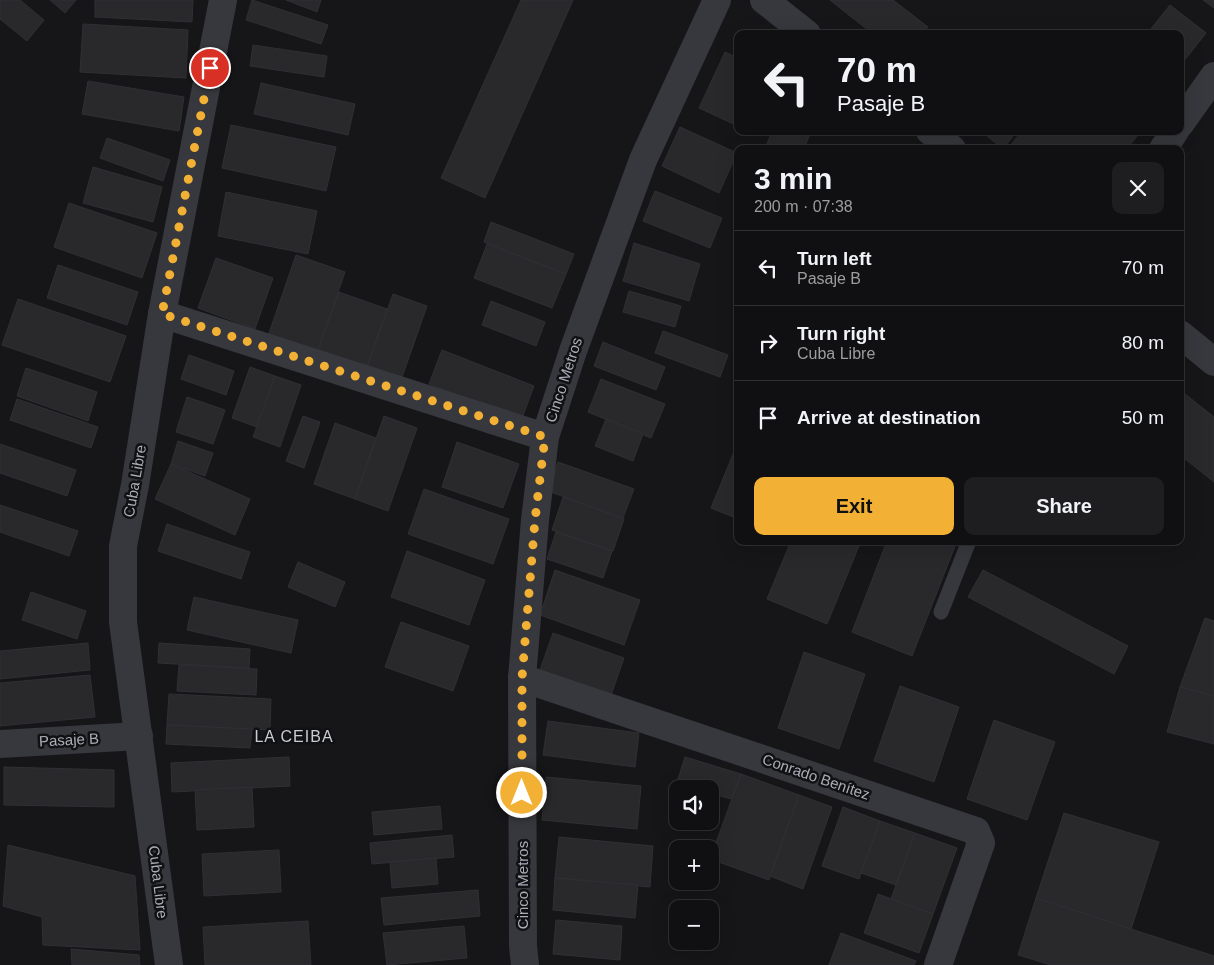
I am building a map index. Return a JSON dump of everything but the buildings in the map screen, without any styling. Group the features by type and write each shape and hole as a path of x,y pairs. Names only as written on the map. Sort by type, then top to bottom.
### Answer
{"street":[{"name":"Cuba Libre","path":"169,965 122,622 122,546 135,485 162,314 223,0"},
{"name":"Cinco Metros","path":"525,965 523,946 522,678 535,520 545,437 573,351 642,160 718,0"},
{"path":"764,0 802,30"},
{"path":"1184,118 1214,76"},
{"path":"935,135 947,145"},
{"path":"162,314 545,437"},
{"path":"1184,337 1214,362"},
{"name":"Conrado Benítez","path":"522,678 976,831 981,843 938,965"},
{"name":"Pasaje B","path":"0,744 139,736"}],"lane":[{"path":"941,612 967,545"}],"district":[{"name":"LA CEIBA","path":"294,736"}],"route":[{"path":"210,68 162,314 545,437 535,520 522,678 522,793"}]}
